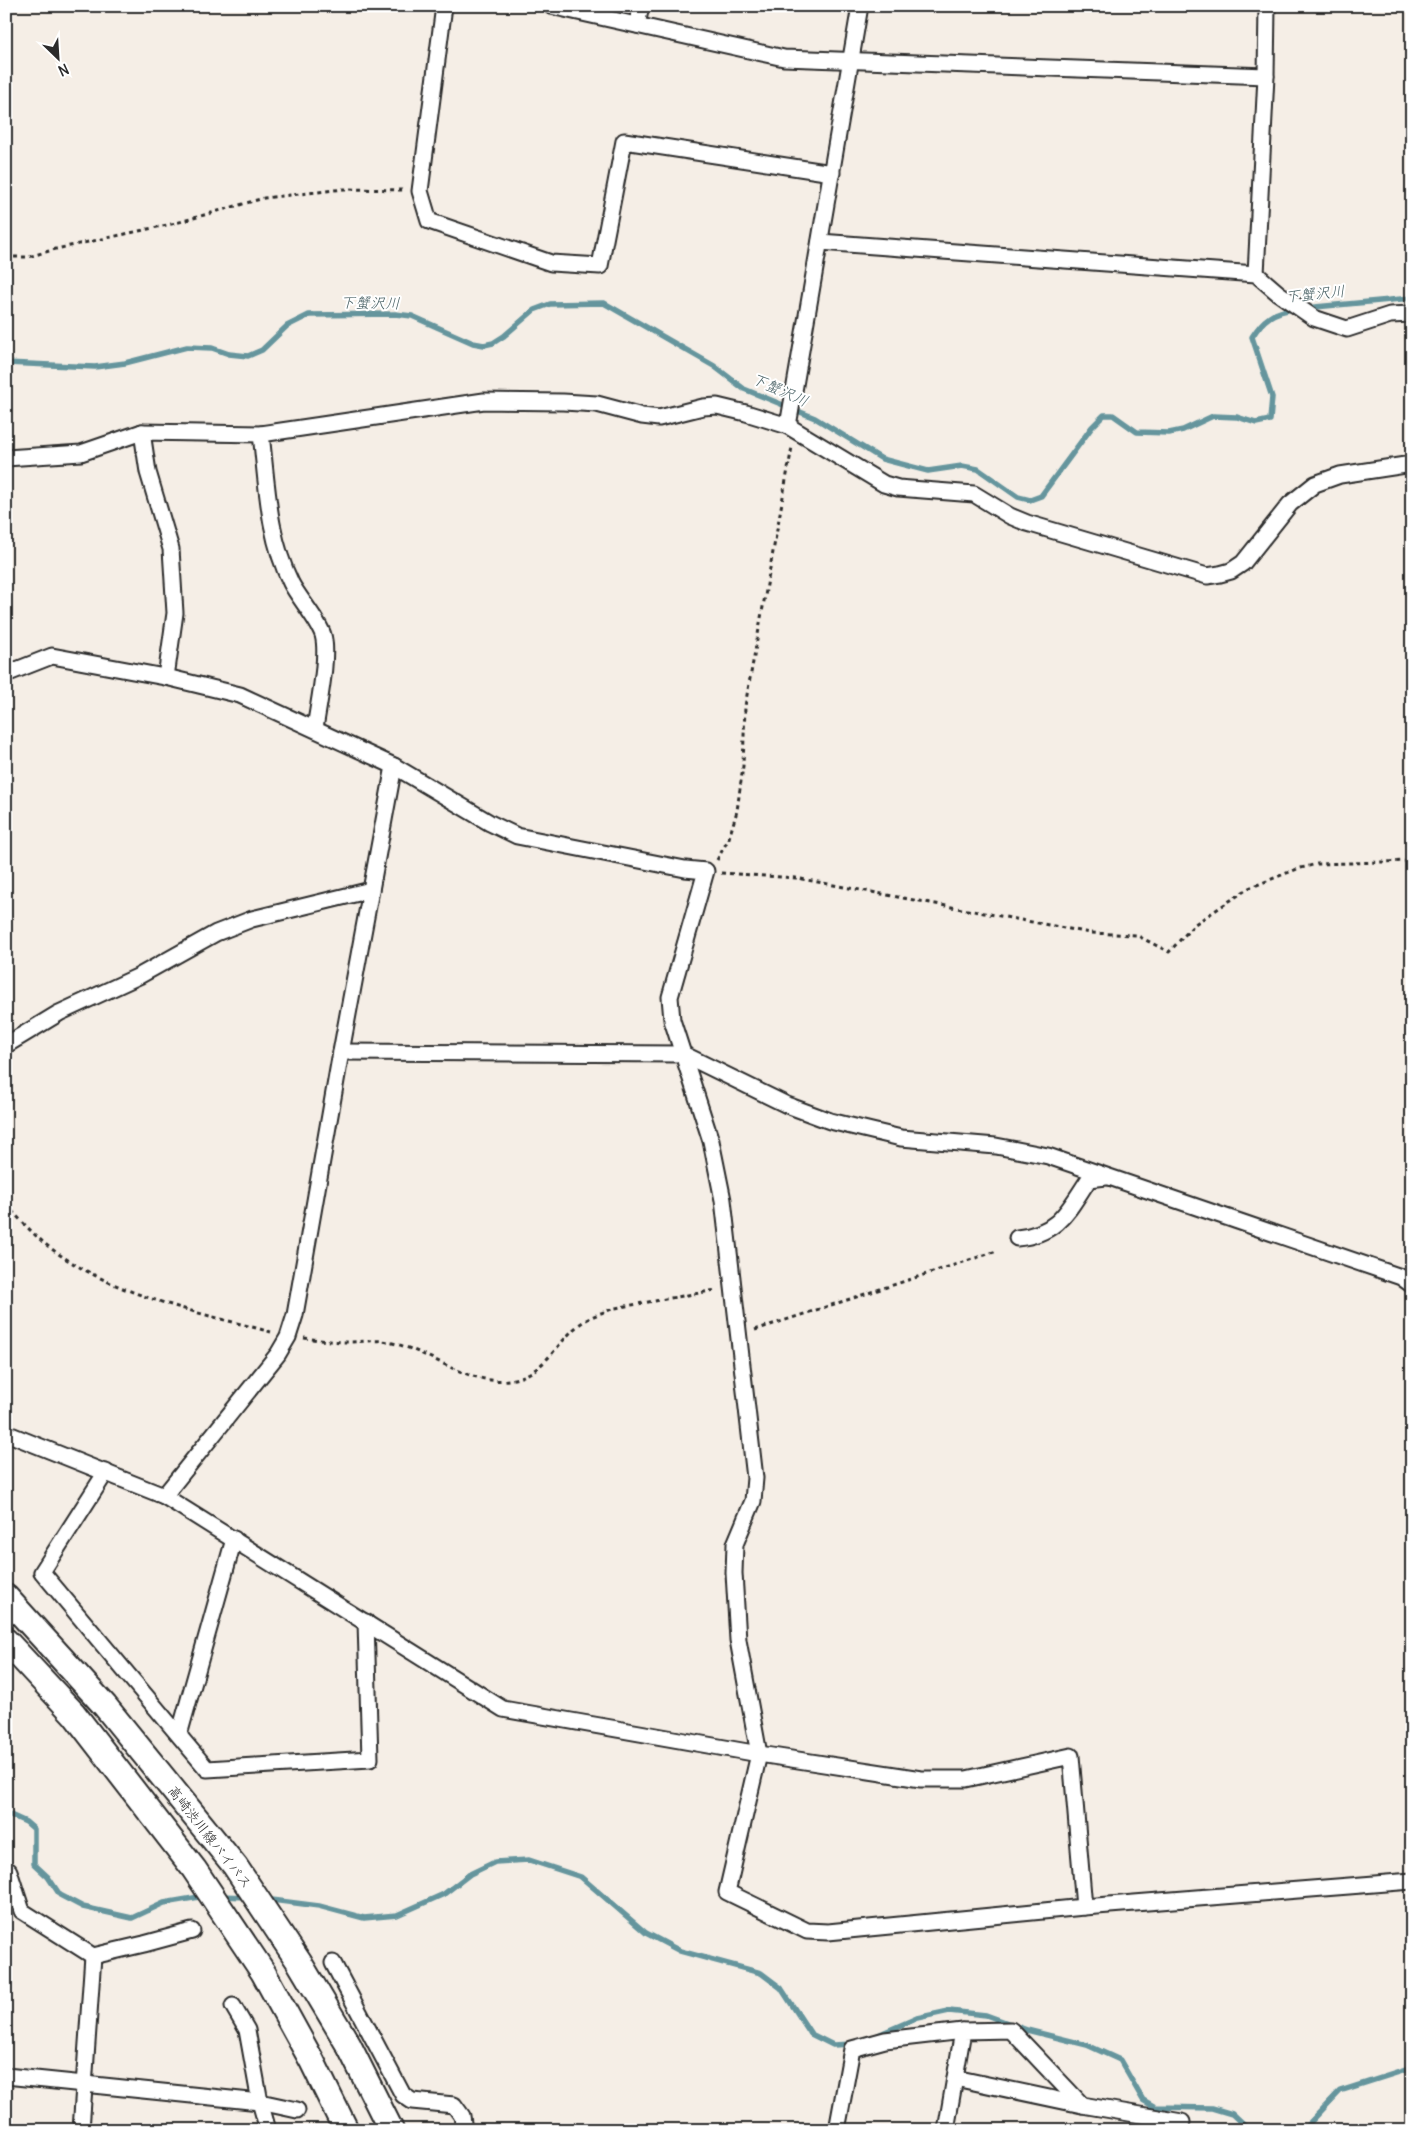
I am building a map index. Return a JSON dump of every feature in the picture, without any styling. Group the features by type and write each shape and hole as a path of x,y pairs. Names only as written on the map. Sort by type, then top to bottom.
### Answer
{"main road":[{"name":"高崎渋川線バイパス","path":"6,1597 105,1706 235,1866 299,1962 349,2046 391,2130"},
{"path":"6,1642 74,1714 194,1869 263,1972 312,2061 346,2130"}],"street":[{"path":"444,6 420,191 429,221 551,263 600,266 624,141 832,173"},
{"path":"551,6 784,58 850,62 1266,76"},
{"path":"637,25 641,6"},
{"path":"792,428 820,242 860,6"},
{"path":"1256,274 1266,76 1267,6"},
{"path":"820,242 1256,274 1278,293 1314,318 1347,328 1390,315 1412,314"},
{"path":"6,458 80,453 142,432 261,434 484,401 597,404 642,416 659,418 703,407 717,406 792,428 884,484 898,488 974,494 1010,516 1027,523 1207,576 1231,571 1243,563 1290,504 1314,484 1340,475 1412,464"},
{"path":"142,432 148,472 171,549 175,613 166,677"},
{"path":"261,434 272,530 279,555 291,583 323,634 324,657 315,729"},
{"path":"6,674 52,656 166,677 240,695 394,766 490,823 517,836 684,869 706,871 670,997 672,1020 711,1141 723,1200 755,1478 753,1501 735,1544 734,1573 738,1640 759,1754 727,1892 807,1931 828,1932 1084,1908 1412,1881"},
{"path":"164,1496 278,1354 288,1337 295,1315 394,766"},
{"path":"6,1045 59,1013 140,976 216,933 252,919 371,890"},
{"path":"341,1052 683,1054 787,1105 830,1121 901,1138 996,1146 1048,1156 1401,1277 1412,1285"},
{"path":"1017,1238 1040,1234 1057,1224 1090,1179 1106,1177"},
{"path":"6,1433 164,1496 503,1709 759,1754 921,1779 966,1779 1071,1756 1084,1908"},
{"path":"106,1472 42,1572 207,1769 370,1759 366,1622"},
{"path":"179,1735 234,1540"},
{"path":"6,1871 9,1871 22,1911 92,1956 192,1930"},
{"path":"80,2130 92,1956"},
{"path":"333,1963 403,2095 412,2101 454,2105 462,2116 464,2130"},
{"path":"233,2006 247,2030 260,2102 268,2130"},
{"path":"837,2130 852,2048 885,2040 963,2031 1011,2030 1082,2105"},
{"path":"946,2130 963,2031"},
{"path":"6,2076 260,2102 297,2110"},
{"path":"955,2078 1082,2105 1182,2122"}],"path":[{"path":"6,257 28,257 56,249 176,223 264,198 344,189 420,191"},
{"path":"706,871 715,863 730,838 738,811 743,766 745,706 792,428"},
{"path":"706,871 796,878 1091,934 1136,935 1169,952 1195,924 1249,888 1297,869 1317,864 1412,861"},
{"path":"6,1205 44,1243 110,1283 147,1298 288,1337 350,1342 386,1341 408,1348 470,1375 492,1379 510,1380 536,1370 575,1329 600,1313 615,1308 732,1287"},
{"path":"738,1335 997,1251"}],"waterway":[{"name":"下蟹沢川","path":"1304,308 1412,298"},
{"name":"下蟹沢川","path":"6,363 95,367 125,363 187,347 212,348 229,354 248,356 262,350 287,326 309,315 395,314 412,316 473,343 484,345 493,343 504,336 534,310 550,304 604,303 714,366 744,389 815,418 882,459 928,471 962,466 978,469 1018,497 1030,500 1041,496 1092,427 1104,415 1113,415 1137,432 1169,433 1183,430 1213,416 1237,417 1256,423 1270,420 1272,397 1252,337 1260,325 1270,317 1295,309"},
{"path":"6,1813 26,1822 34,1829 34,1864 48,1877 60,1895 83,1907 132,1918 164,1903 205,1896"},
{"path":"264,1899 319,1906 364,1918 397,1915 444,1894 470,1874 495,1862 529,1860 581,1877 646,1933 680,1951 761,1973 781,1988 811,2034 833,2045 853,2044"},
{"path":"219,1896 248,1897"},
{"path":"878,2035 917,2018 949,2011 986,2015 1027,2030 1087,2045 1120,2060 1143,2100 1155,2107 1212,2108 1232,2114 1249,2130"},
{"path":"1303,2130 1340,2091 1412,2068"}]}
